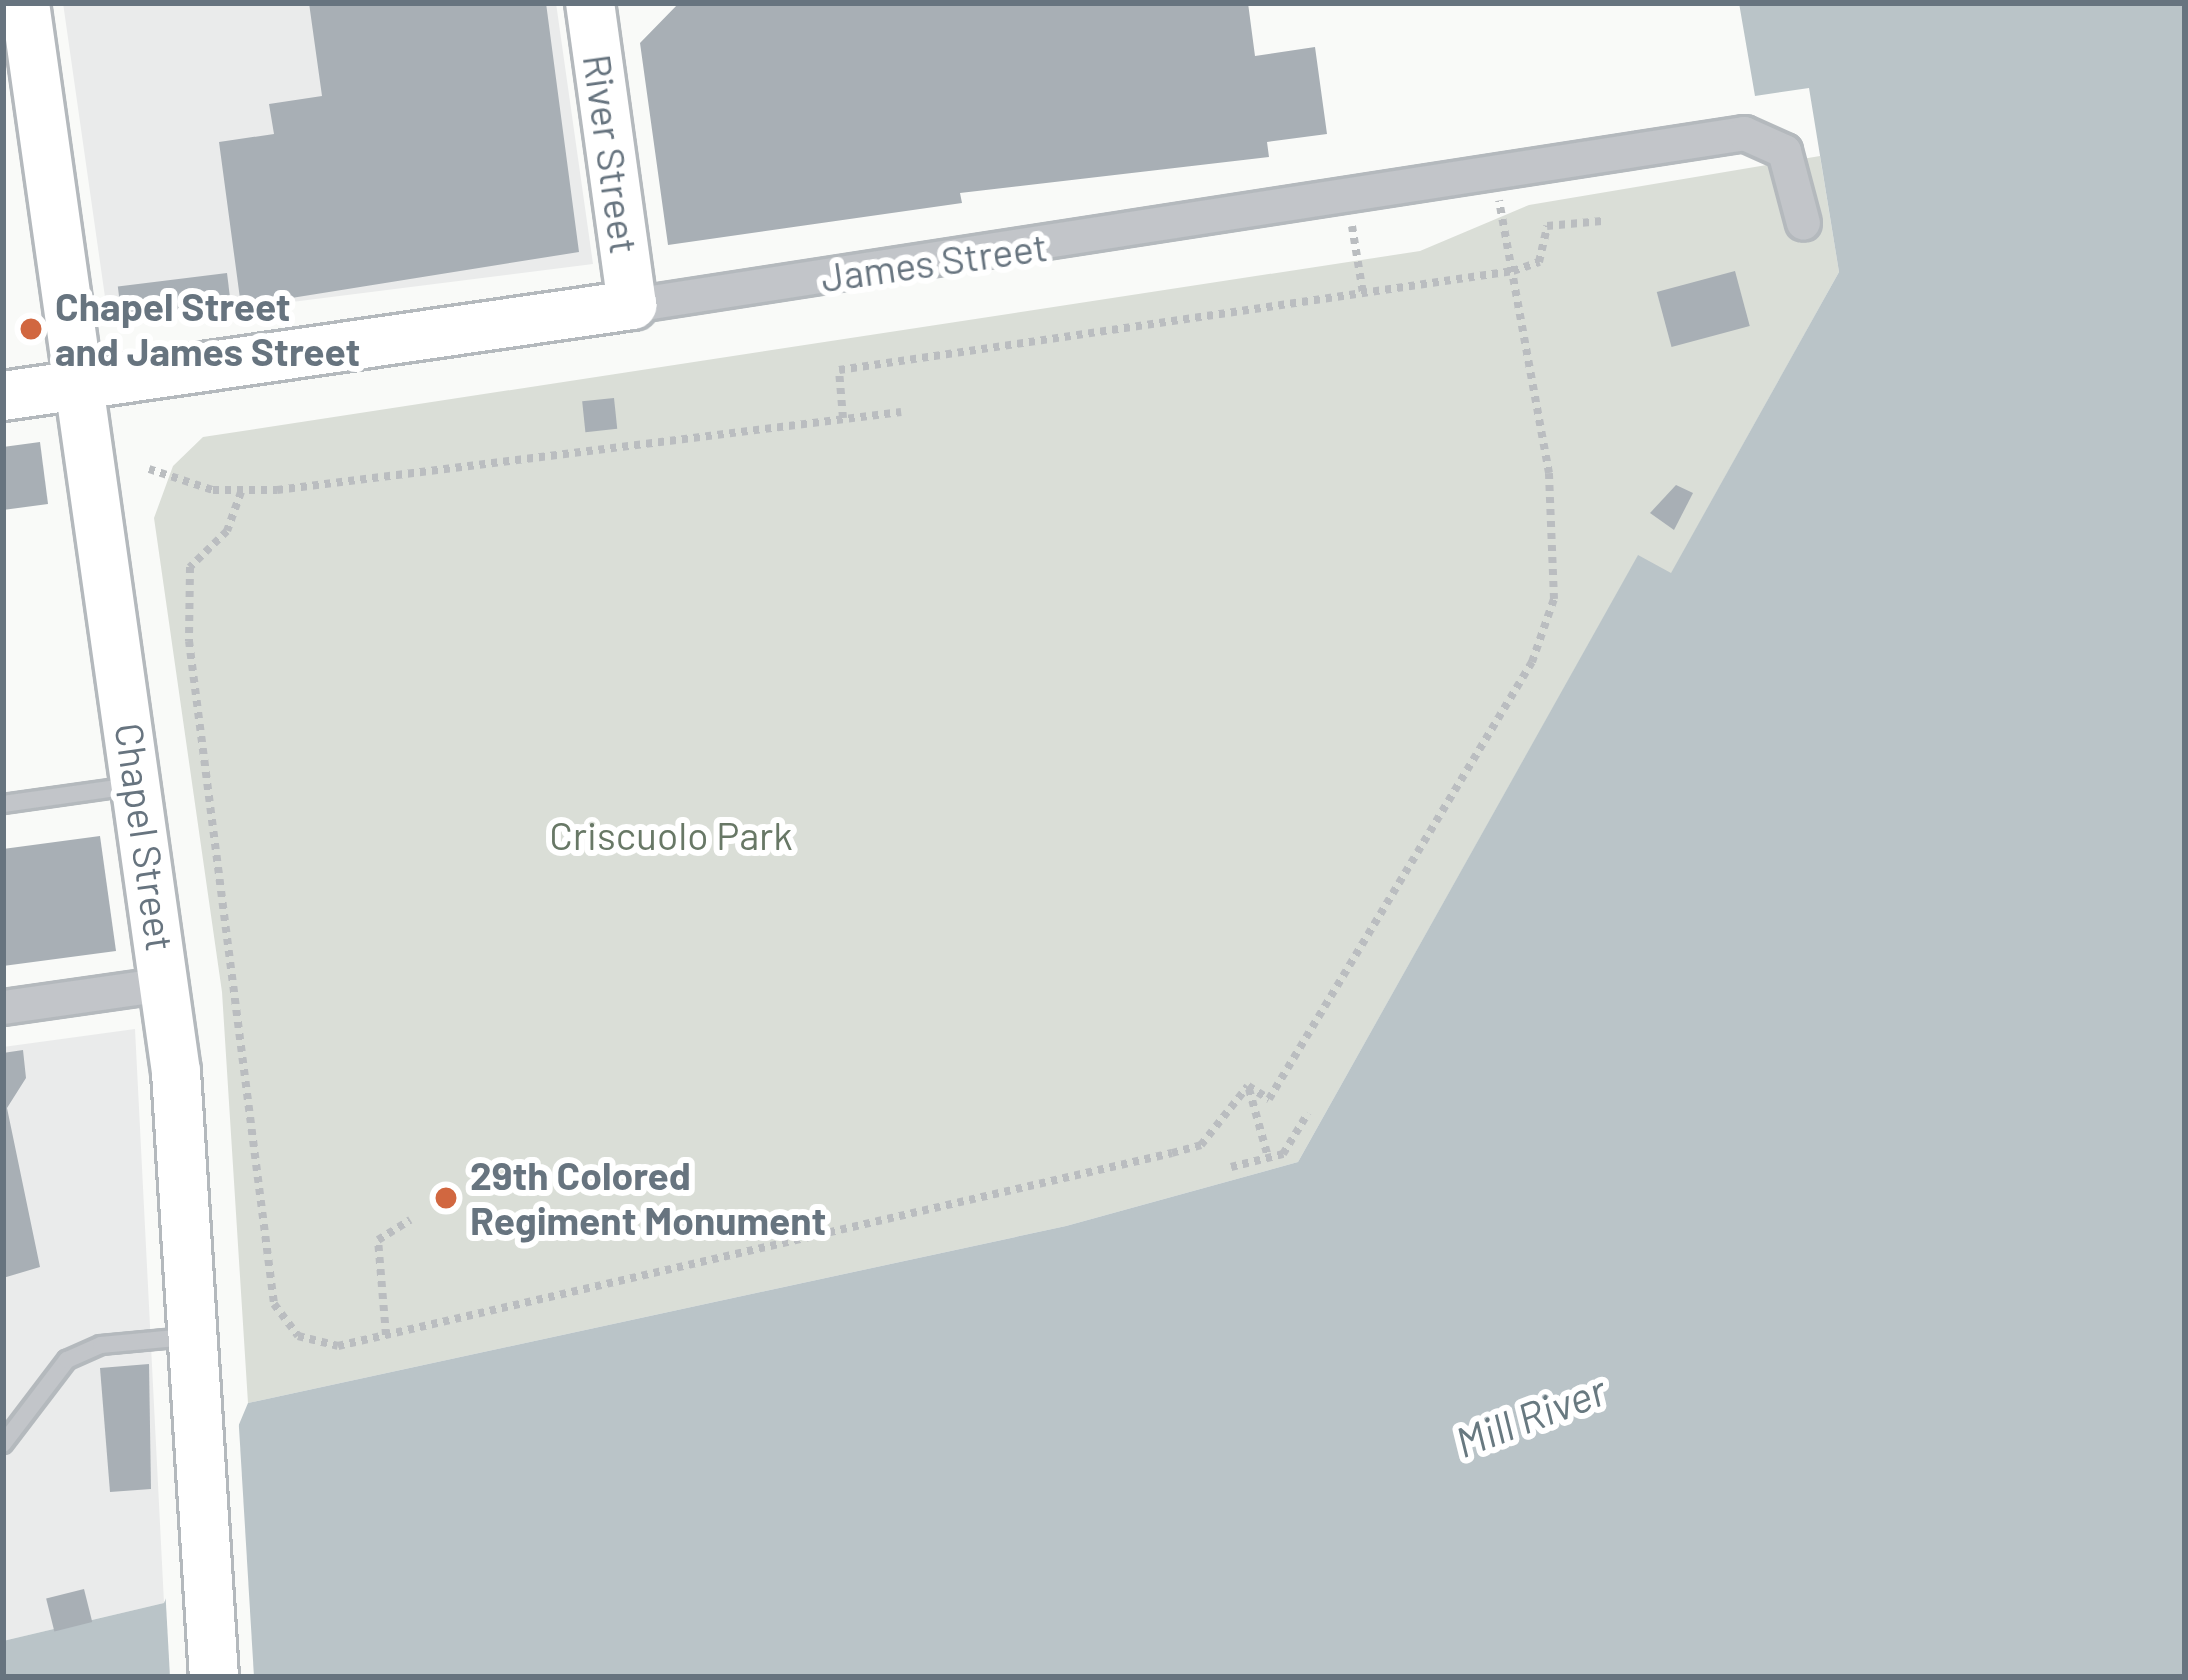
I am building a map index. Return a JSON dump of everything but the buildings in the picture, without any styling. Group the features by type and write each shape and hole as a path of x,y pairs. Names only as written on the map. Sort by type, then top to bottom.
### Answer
{"main road":[{"name":"Chapel Street","path":"25,3 164,984 194,1336 214,1677"},
{"name":"River Street","path":"590,3 632,304"},
{"name":"James Street","path":"3,396 81,390 632,304"}],"street":[{"name":"James Street","path":"632,304 1348,201 1744,133 1784,151 1803,223"},
{"path":"3,1007 164,984"}],"lane":[{"path":"3,804 137,785"},
{"path":"3,1444 68,1360 101,1345 194,1336"}],"path":[{"path":"1248,1087 1269,1099 1544,632 1558,547 1494,173"},
{"path":"1348,201 1363,293"},
{"path":"843,418 838,370 1513,271 1539,262 1547,226 1602,221"},
{"path":"149,469 241,492 901,412"},
{"path":"241,492 227,530 190,567 184,593 274,1304 312,1344 386,1336 1201,1145 1248,1087"},
{"path":"1248,1087 1268,1157"},
{"path":"1231,1167 1283,1154 1307,1113"},
{"path":"386,1336 378,1240 410,1220"}],"shaded area":[{"path":"63,3 556,3 593,264 109,325"},
{"path":"135,1029 164,1603 3,1641 3,1047"}],"green space":[{"name":"Criscuolo Park","path":"1820,156 1839,272 1671,574 1638,556 1298,1162 1066,1226 248,1403 222,992 154,518 173,466 203,437 1420,251 1529,205"}],"water":[{"name":"Mill River","path":"1739,3 2185,3 2185,1677 3,1677 3,1641 164,1603 248,1403 1066,1226 1298,1162 1638,555 1671,573 1839,272 1809,88 1755,96"}],"pier":[{"path":"238,1411 254,1677 170,1677 165,1586"}],"place":[{"name":"Chapel Street and James Street","path":"31,329"},
{"name":"29th Colored Regiment Monument","path":"446,1198"}]}
